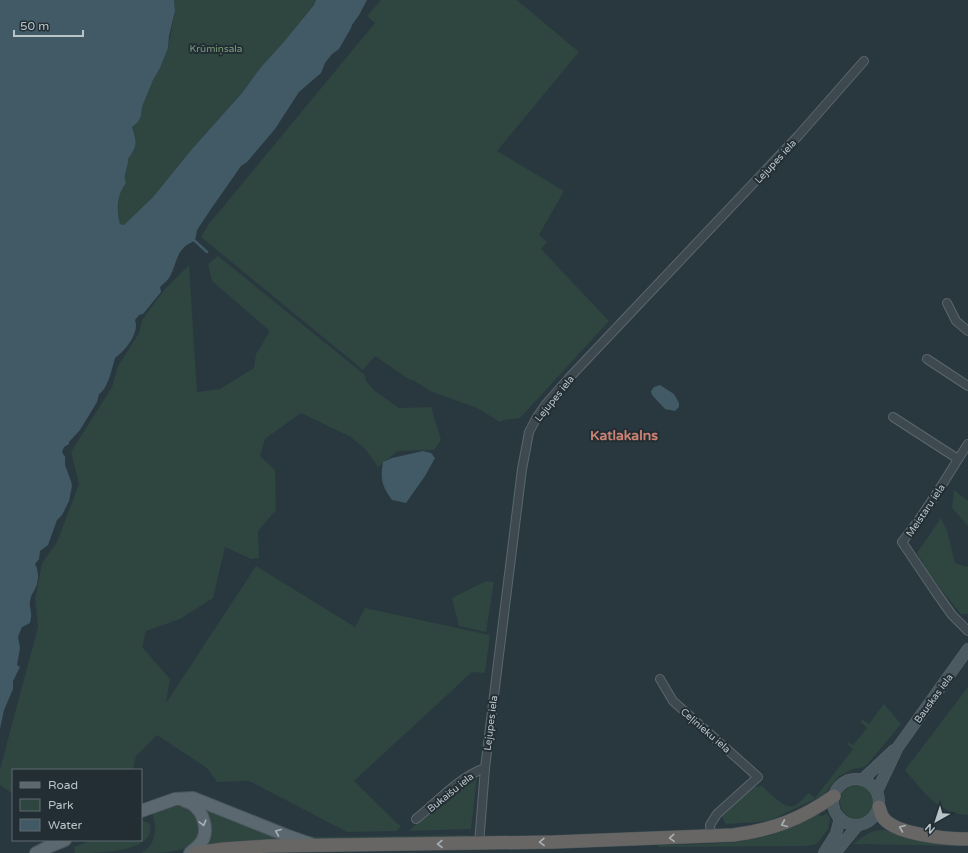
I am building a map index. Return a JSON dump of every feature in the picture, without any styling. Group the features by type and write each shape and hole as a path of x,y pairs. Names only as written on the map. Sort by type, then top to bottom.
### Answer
{"highway":[{"path":"196,853 239,848 315,845 479,844 666,839 733,835 757,832 777,827 819,807 834,796"},
{"path":"879,807 883,817 890,824 914,833 933,837 968,839"}],"main road":[{"name":"Bauskas iela","path":"877,791 898,747 968,649"},
{"name":"Bauskas iela","path":"862,780 898,747"},
{"path":"852,780 862,780 868,782 877,791 879,796 879,807 877,813 869,822 851,825 840,818 835,812 833,804 834,796 839,787 843,784 852,780"},
{"path":"142,811 166,801 193,798 288,836 315,845"},
{"path":"180,799 197,808 203,818 205,830 202,841 190,853"},
{"path":"832,849 840,818"},
{"path":"832,849 858,825"},
{"path":"36,853 63,841"}],"street":[{"name":"Lejupes iela","path":"479,844 485,768 522,469 531,426 546,404 569,378 798,136 864,61"},
{"path":"947,303 956,321 968,331"},
{"path":"927,359 968,386"},
{"path":"893,417 958,459"},
{"name":"Meistaru iela","path":"968,444 912,531 902,542 952,615 968,631"},
{"name":"Ceļinieku iela","path":"660,679 673,701 758,777 717,814 710,825 711,836"},
{"name":"Bukaišu iela","path":"416,819 465,778 475,771 485,768"}],"green space":[{"name":"Krūmiņsala","path":"174,0 316,0 314,5 261,67 242,93 192,149 153,197 124,225 120,224 118,206 128,166 128,159 134,151 136,144 132,127 138,122 141,116 142,107 168,48 175,11"},
{"path":"381,0 517,0 579,52 497,151 564,191 539,235 547,242 541,249 609,321 520,418 500,422 477,408 430,391 413,380 410,380 375,356 363,370 201,237 208,225 375,23 367,16"},
{"path":"218,256 365,375 366,381 375,391 399,408 431,407 441,440 434,450 398,451 378,467 366,450 351,437 301,413 265,439 260,456 275,470 276,510 258,531 259,558 251,559 225,547 213,598 180,619 146,631 142,647 170,679 166,703 256,566 355,627 365,608 490,635 485,673 472,672 354,781 401,827 396,831 347,832 249,781 217,782 207,768 157,735 136,756 133,769 12,769 12,793 0,785 0,769 38,627 35,599 42,563 57,542 79,484 71,452 112,387 118,366 139,333 142,320 166,288 189,265 197,392 220,389 254,368 256,354 270,331 212,281 208,264"},
{"path":"954,490 968,501 968,526 952,508"},
{"path":"941,518 947,531 955,563 967,567 968,564 968,614 961,614 930,576 917,553"},
{"path":"486,581 494,582 486,632 459,626 452,598"},
{"path":"968,687 968,815 957,814 940,806 925,793 905,770"},
{"path":"884,704 901,724 866,766 853,769 839,776 824,794 771,820 725,823 722,816 754,787 762,786 781,803 790,806 796,805 809,793 815,798 853,749 847,744 848,742 853,745 867,728 860,722 862,719 869,724"},
{"path":"477,776 471,829 409,831 465,780"},
{"path":"860,785 869,790 873,795 873,809 869,814 864,818 854,819 850,818 841,809 840,799 841,795 850,786"},
{"path":"172,806 187,808 196,815 200,826 198,837 195,842 190,846 179,850 141,853 146,850 153,840 155,824 152,812"},
{"path":"203,806 285,839 204,846"},
{"path":"826,813 830,818 828,829 817,844 807,846 658,847 659,845 734,842 765,837 787,829 815,815 819,814 821,817"},
{"path":"142,822 149,823 149,835 144,841 136,845 127,849 116,851 75,853 74,847 89,841 142,841"},
{"path":"890,828 962,843 959,846 853,844 873,831 888,831"},
{"path":"309,836 471,836 330,839 309,838"}],"water":[{"path":"0,0 174,0 175,11 169,36 168,48 142,107 141,116 138,122 132,127 136,144 134,151 128,159 125,177 126,183 119,197 118,203 120,224 124,225 153,197 192,149 242,93 261,67 314,5 316,0 367,0 339,49 332,54 325,63 321,73 299,92 275,129 247,162 241,166 197,230 195,241 180,252 169,278 160,287 161,292 143,314 139,315 135,320 136,325 134,336 123,351 115,358 105,388 99,394 97,402 80,430 69,442 69,444 64,447 62,452 65,457 65,465 72,486 69,501 62,515 57,520 48,545 40,551 39,559 35,564 38,579 30,601 30,623 22,627 18,637 20,648 17,665 20,667 13,681 13,689 4,710 0,729"},
{"path":"660,385 674,394 679,403 679,407 675,411 665,409 652,395 651,391 654,387"},
{"path":"423,451 431,453 435,458 425,476 406,503 392,500 386,491 382,478 383,462 392,458"}],"waterway":[{"path":"195,241 207,252"}],"district":[{"name":"Katlakalns","path":"624,435"}]}
